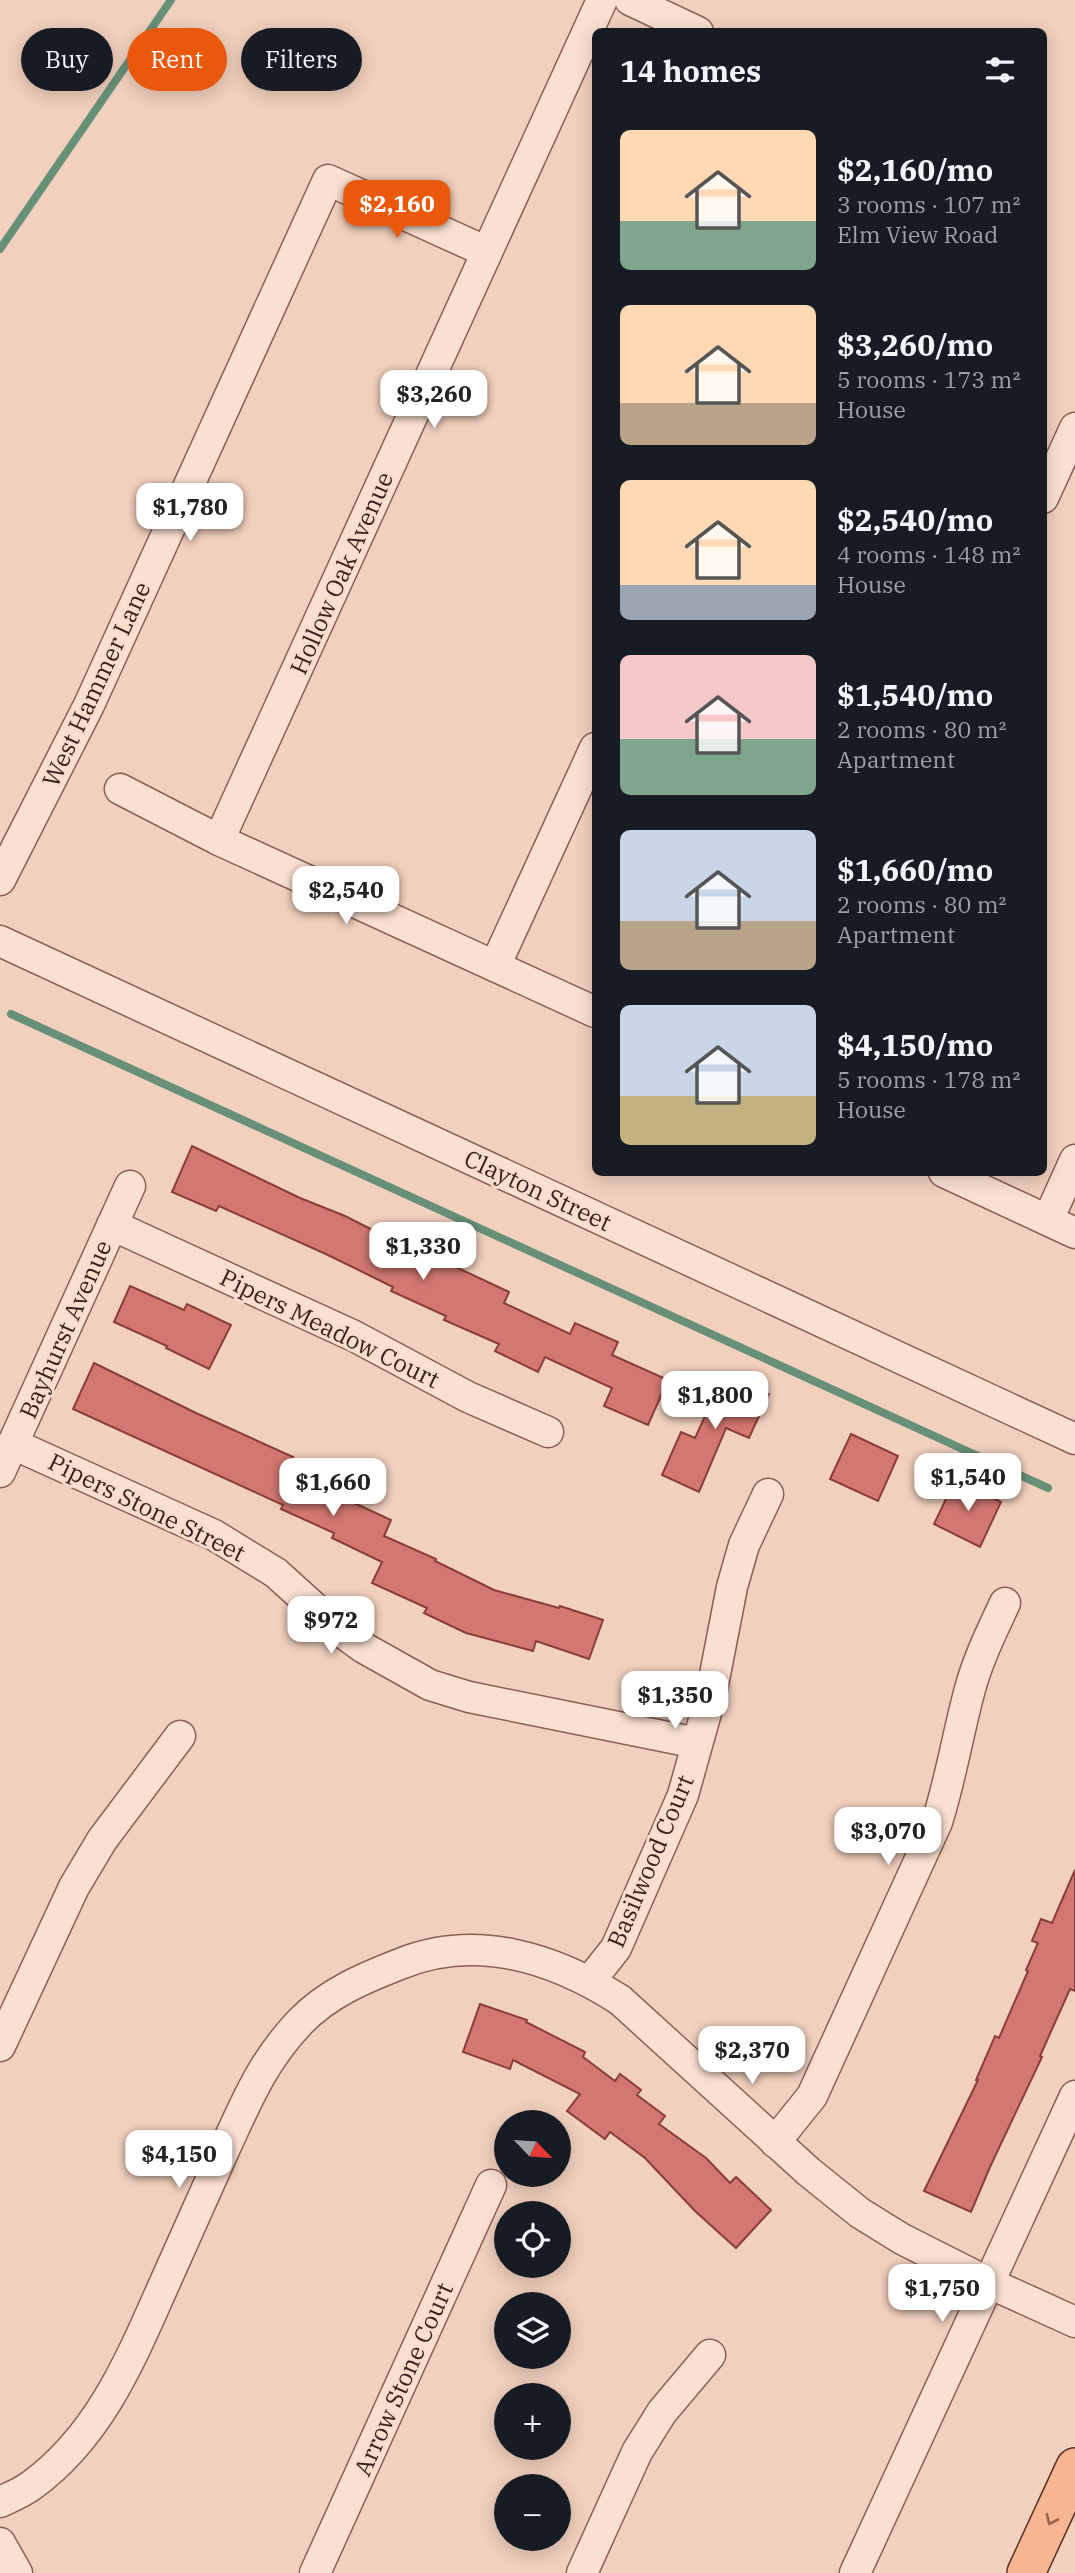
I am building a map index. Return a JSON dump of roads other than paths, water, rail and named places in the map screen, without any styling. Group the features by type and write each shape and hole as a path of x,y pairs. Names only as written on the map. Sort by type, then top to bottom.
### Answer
{"main road":[{"path":"1026,2573 1075,2467"}],"street":[{"name":"Hollow Oak Avenue","path":"219,839 601,0"},
{"path":"630,0 690,28"},
{"name":"West Hammer Lane","path":"0,880 89,705 328,180 487,252"},
{"path":"1047,489 1075,428"},
{"path":"495,966 592,755"},
{"path":"121,789 219,839 592,1011"},
{"name":"Clayton Street","path":"0,941 1075,1439"},
{"path":"1048,1220 1075,1160"},
{"path":"953,1176 1075,1233"},
{"name":"Bayhurst Avenue","path":"0,1472 130,1186"},
{"name":"Pipers Meadow Court","path":"113,1225 354,1336 468,1398 548,1432"},
{"name":"Pipers Stone Street","path":"13,1444 203,1530 242,1551 276,1573 347,1636 430,1685 469,1698 697,1743"},
{"name":"Basilwood Court","path":"590,1981 616,1948 683,1795 721,1650 732,1587 744,1545 768,1494"},
{"path":"775,2142 811,2096 937,1822 947,1792 970,1687 981,1654 1005,1603"},
{"path":"0,2046 74,1887 102,1840 180,1736"},
{"path":"0,2502 31,2486 67,2455 112,2395 262,2069 301,2021 336,1992 413,1959 453,1950 492,1950 531,1958 565,1969 590,1981 630,2008 775,2142 860,2213 902,2239 1075,2322"},
{"path":"855,2573 1075,2096"},
{"name":"Arrow Stone Court","path":"315,2573 491,2185"},
{"path":"582,2573 637,2452 662,2412 710,2355"},
{"path":"0,2543 17,2573"}],"waterway":[{"path":"0,249 171,0"},
{"path":"11,1014 1048,1488"}]}
